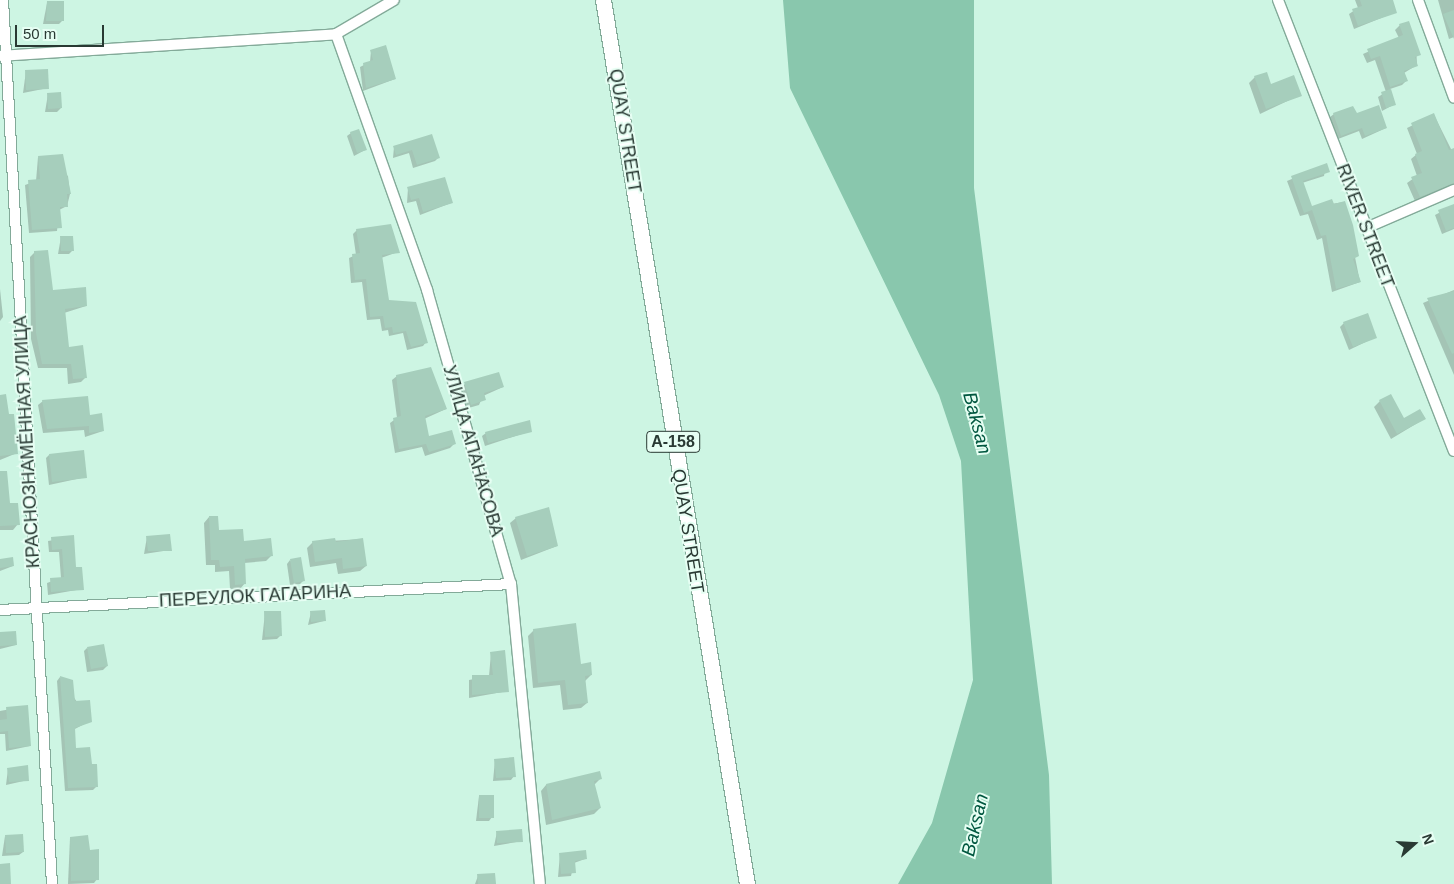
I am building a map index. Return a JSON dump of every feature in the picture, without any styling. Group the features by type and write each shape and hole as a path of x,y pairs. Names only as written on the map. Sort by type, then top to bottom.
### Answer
{"main road":[{"name":"QUAY STREET","path":"603,0 747,884"}],"street":[{"name":"КРАСНОЗНАМЁННАЯ УЛИЦА","path":"3,0 4,56 52,884"},
{"path":"4,56 336,34 394,0"},
{"name":"RIVER STREET","path":"1278,0 1454,450"},
{"path":"1418,0 1454,98"},
{"name":"УЛИЦА АПАНАСОВА","path":"336,34 427,290 511,584 540,884"},
{"path":"1366,228 1454,190"},
{"name":"ПЕРЕУЛОК ГАГАРИНА","path":"0,610 511,584"}],"water":[{"name":"Baksan","path":"783,0 974,0 974,188 1049,775 1052,884 898,884 932,823 973,680 961,461 939,395 790,88"}],"building":[{"path":"1360,0 1393,0 1397,13 1358,26 1352,9 1362,6"},
{"path":"47,1 64,1 64,21 46,21"},
{"path":"1454,10 1454,39 1443,14"},
{"path":"1409,21 1421,55 1415,57 1418,66 1404,71 1408,81 1390,87 1380,56 1371,59 1367,49 1403,35 1399,24"},
{"path":"386,45 396,79 366,88 363,63 373,60 370,50"},
{"path":"48,69 49,89 26,90 25,70"},
{"path":"1267,72 1271,84 1294,75 1302,96 1266,109 1254,76"},
{"path":"1391,89 1396,105 1386,108 1381,92"},
{"path":"61,92 62,108 48,109 47,93"},
{"path":"1379,105 1387,128 1365,136 1362,128 1341,136 1333,113 1353,106 1357,113"},
{"path":"1434,113 1449,150 1454,148 1454,183 1420,197 1411,177 1422,173 1415,154 1422,151 1411,123"},
{"path":"359,129 367,150 357,153 350,132"},
{"path":"432,134 440,158 417,165 412,150 396,155 393,146"},
{"path":"63,154 71,194 67,194 68,207 60,207 62,228 32,230 28,180 40,179 38,156"},
{"path":"1327,163 1330,172 1303,181 1312,206 1332,199 1334,204 1345,201 1353,225 1359,256 1353,259 1361,282 1336,289 1326,235 1321,236 1312,210 1304,213 1291,176"},
{"path":"445,177 453,203 423,212 419,198 411,200 407,187"},
{"path":"1454,204 1454,228 1446,231 1438,210"},
{"path":"391,224 400,253 382,255 389,300 416,302 428,343 411,347 406,331 393,333 392,327 385,328 383,316 370,317 366,279 355,280 352,254 360,253 356,229"},
{"path":"60,236 73,236 74,251 61,251"},
{"path":"48,250 53,290 86,287 87,306 65,309 69,347 83,345 87,378 73,379 71,364 42,364 36,333 34,251"},
{"path":"1454,291 1454,353 1452,354 1427,298"},
{"path":"1368,313 1377,338 1353,347 1343,322"},
{"path":"431,367 447,409 425,416 429,436 452,430 456,444 429,452 426,444 399,449 393,418 401,416 396,375"},
{"path":"499,372 504,387 484,393 486,400 471,405 464,382"},
{"path":"6,394 9,414 14,414 18,454 0,456 0,395"},
{"path":"1391,394 1404,418 1420,409 1426,419 1397,434 1379,400"},
{"path":"88,396 90,415 102,413 104,431 89,433 89,426 47,429 42,400"},
{"path":"530,420 532,432 488,443 485,432"},
{"path":"84,450 87,478 52,482 49,454"},
{"path":"0,471 7,471 10,503 18,503 20,525 0,526"},
{"path":"549,507 558,546 527,556 515,517"},
{"path":"209,516 218,516 219,530 243,529 244,541 271,538 273,556 245,559 246,584 235,585 234,566 220,567 219,560 211,560"},
{"path":"170,534 172,551 148,551 146,536"},
{"path":"74,535 76,567 82,567 84,590 51,592 50,578 64,577 62,549 52,550 51,537"},
{"path":"335,538 336,542 363,538 367,566 343,569 342,558 315,562 312,541"},
{"path":"13,557 14,566 0,568 0,559"},
{"path":"301,557 305,581 294,583 290,559"},
{"path":"325,610 326,621 311,622 310,611"},
{"path":"264,611 281,611 282,636 265,637"},
{"path":"576,623 581,664 591,662 592,675 585,676 588,703 568,705 565,680 538,683 533,629"},
{"path":"16,631 17,645 0,646 0,632"},
{"path":"104,644 108,666 91,669 87,647"},
{"path":"505,650 509,692 472,695 472,675 493,675 490,652"},
{"path":"60,676 73,680 75,701 90,700 92,722 75,728 76,748 90,747 92,764 97,764 98,787 68,788"},
{"path":"28,705 31,746 9,748 8,731 0,732 0,720 7,719 6,707"},
{"path":"514,757 516,777 496,778 494,759"},
{"path":"28,765 29,781 9,782 7,768"},
{"path":"600,771 602,779 594,781 601,808 552,820 546,784"},
{"path":"479,795 494,795 494,818 479,818"},
{"path":"522,829 523,842 497,843 496,831"},
{"path":"23,834 24,852 6,853 5,835"},
{"path":"88,835 90,850 99,849 99,880 71,881 70,837"},
{"path":"586,850 587,859 575,861 576,873 561,874 559,853"},
{"path":"10,863 11,884 0,884 0,864"},
{"path":"495,873 496,884 478,884 477,874"}]}
